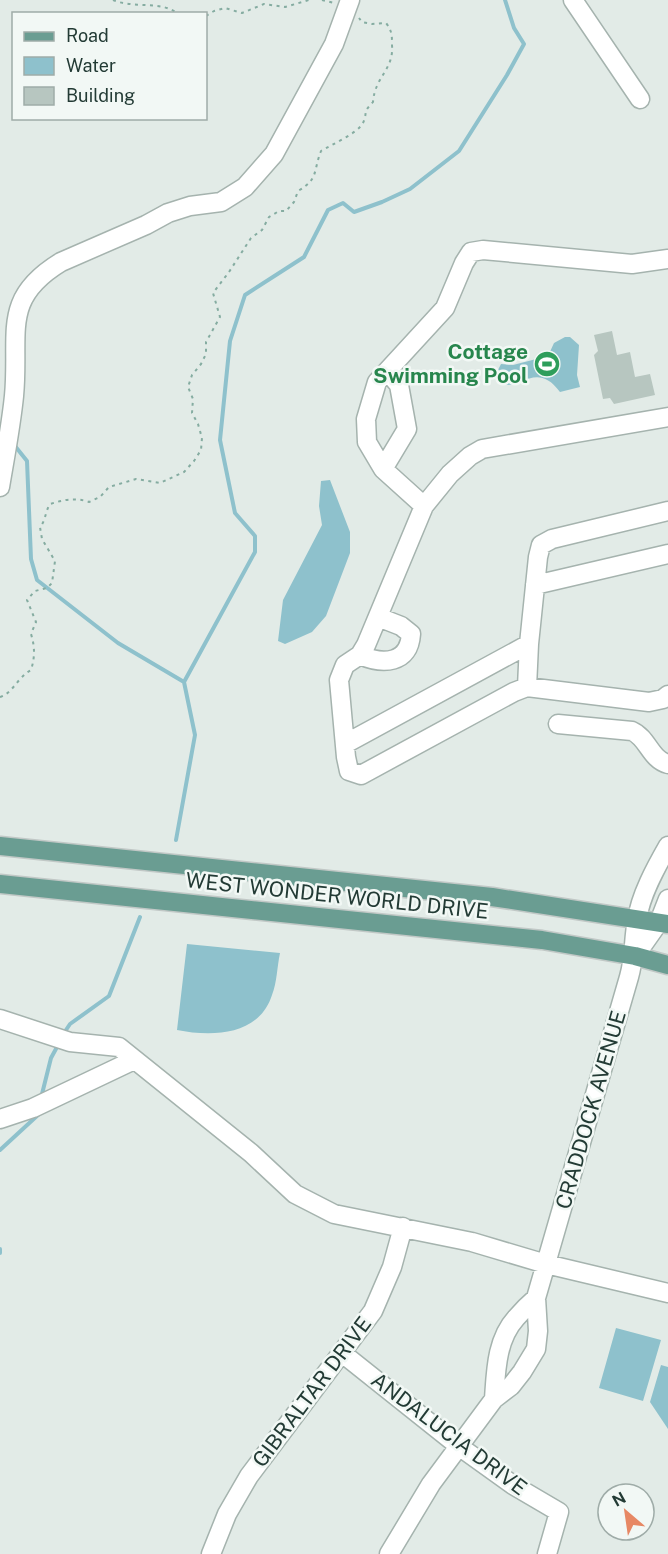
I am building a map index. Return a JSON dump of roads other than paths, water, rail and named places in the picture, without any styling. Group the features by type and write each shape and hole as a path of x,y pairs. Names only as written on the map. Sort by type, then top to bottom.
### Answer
{"main road":[{"name":"WEST WONDER WORLD DRIVE","path":"0,846 492,897 664,923"},
{"name":"WEST WONDER WORLD DRIVE","path":"0,884 542,940 635,956 668,965"}],"street":[{"path":"573,0 640,99"},
{"path":"0,487 15,393 10,332 12,308 18,294 47,269 61,262 168,213 190,206 221,202 245,187 274,154 333,44 348,4"},
{"path":"424,506 383,469 368,442 366,419 377,382 445,308 471,252 483,250 632,264 668,259"},
{"path":"383,469 407,429 399,386 388,372"},
{"path":"668,417 482,449 470,456 450,474 424,506 360,655 345,665 339,680 349,771 361,775 527,687 649,702 663,699 668,695"},
{"path":"527,687 528,644 541,545 552,539 668,511"},
{"path":"535,585 668,554"},
{"path":"360,655 373,661 387,662 402,654 410,646 411,634 401,626 378,617"},
{"path":"345,744 528,644"},
{"path":"558,724 632,731 640,734 655,757 668,764"},
{"name":"CRADDOCK AVENUE","path":"536,1298 635,956 637,919 654,872 668,846"},
{"name":"CRADDOCK AVENUE","path":"635,956 664,923 668,899"},
{"path":"0,1018 70,1042 119,1047 251,1153 295,1194 334,1214 472,1242 546,1264 668,1293"},
{"path":"0,1119 33,1108 134,1060"},
{"name":"GIBRALTAR DRIVE","path":"211,1554 227,1514 249,1476 373,1311 383,1292 403,1227"},
{"path":"494,1399 498,1356 504,1336 514,1319 536,1298"},
{"path":"389,1554 431,1484 494,1399 511,1386 522,1372 536,1349 538,1331 536,1298"},
{"name":"ANDALUCIA DRIVE","path":"342,1353 460,1447 513,1485 559,1512 547,1554"}],"water":[{"name":"Cottage Swimming Pool","path":"570,337 579,345 577,375 580,387 560,392 543,378 535,377 514,384 501,383 497,372 501,364 513,365 548,356 554,343"},
{"path":"330,480 350,532 350,553 326,616 312,632 285,644 278,641 283,600 322,525 319,506 321,481"},
{"path":"187,944 280,953 272,995 266,1009 257,1019 233,1031 219,1033 177,1030"},
{"path":"616,1328 661,1340 643,1401 599,1388"},
{"path":"661,1365 668,1367 668,1429 650,1402"}],"waterway":[{"path":"176,840 195,735 184,682 255,552 255,536 235,513 220,440 230,341 245,295 304,257 328,210 343,203 354,212 382,202 410,189 459,151 524,44 514,28 505,0"},
{"path":"15,446 27,461 31,559 37,580 118,643 184,682"},
{"path":"66,1030 70,1024 109,996 140,917"},
{"path":"41,1098 51,1058 57,1047"},
{"path":"0,1150 38,1115"}],"place":[{"name":"Cottage Swimming Pool","path":"547,364"}]}
